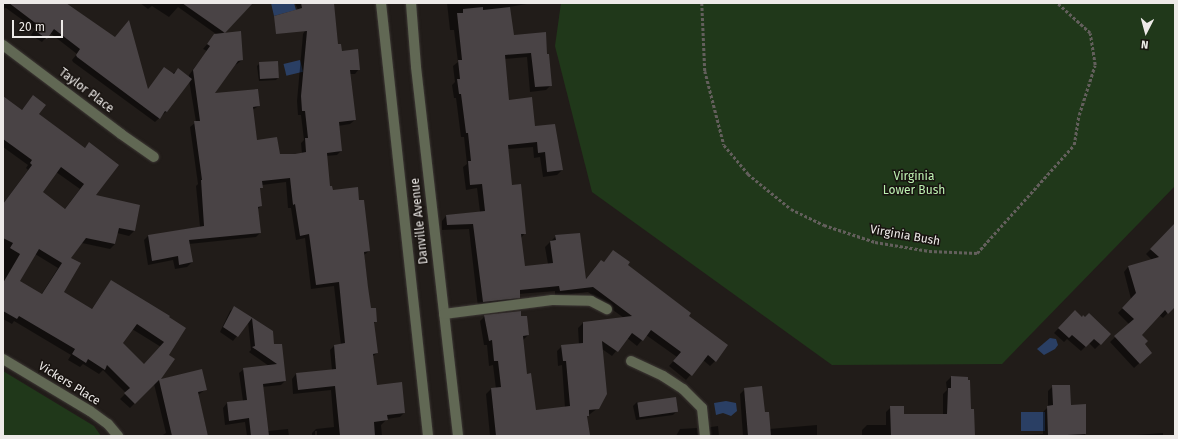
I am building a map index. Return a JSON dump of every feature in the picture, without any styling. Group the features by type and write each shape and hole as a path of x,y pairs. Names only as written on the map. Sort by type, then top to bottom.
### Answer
{"street":[{"name":"Danville Avenue","path":"381,3 428,436"},
{"name":"Danville Avenue","path":"411,3 417,74 458,436"},
{"name":"Taylor Place","path":"3,45 121,134 154,156"},
{"path":"444,314 552,300 591,301 607,309"},
{"name":"Vickers Place","path":"3,359 90,411 108,424 118,436"},
{"path":"631,361 663,376 683,389 693,398 702,408 705,436"}],"path":[{"name":"Virginia Bush","path":"702,3 705,71 724,145 748,174 790,209 824,225 875,242 929,251 977,253 1074,145 1079,115 1095,65 1090,33 1057,3"}],"green space":[{"name":"Virginia Lower Bush","path":"561,3 1175,3 1175,186 1002,364 832,365 592,192 555,46"},
{"path":"3,371 94,426 101,436 3,436"}],"water":[{"path":"271,3 294,3 296,10 274,16"},
{"path":"300,60 303,72 286,76 284,64"},
{"path":"1050,338 1056,339 1058,345 1055,349 1044,355 1037,349"},
{"path":"726,401 736,403 737,411 731,416 723,413 716,415 714,403"},
{"path":"1021,412 1045,412 1045,431 1021,431"}],"building":[{"path":"9,3 66,3 115,37 129,20 148,89 164,67 174,74 178,68 192,79 160,119 77,57 76,55 80,49 54,29 47,39 34,30 38,25"},
{"path":"182,3 253,3 225,33"},
{"path":"301,3 334,3 338,44 341,44 342,51 358,49 360,70 350,70 356,120 339,122 342,151 327,153 330,186 332,186 333,190 358,187 359,200 364,200 370,251 364,252 371,308 376,308 377,322 374,322 378,353 373,354 377,385 402,382 405,413 387,415 388,420 374,422 375,436 340,436 335,386 298,390 296,373 336,369 334,345 345,343 339,282 316,285 309,234 300,236 295,204 293,205 290,178 262,181 263,188 260,188 262,206 258,207 261,233 189,240 193,262 179,265 178,256 152,261 148,235 204,226 202,180 194,121 200,121 193,70 210,46 207,44 214,34 241,31 243,60 238,61 215,93 258,89 260,106 253,107 257,140 277,137 280,154 306,152 305,138 308,138 305,111 302,111 301,96 307,31 276,34 274,16 302,8"},
{"path":"483,7 483,10 510,7 514,35 546,32 547,54 549,54 552,86 535,87 531,53 505,55 509,100 532,97 535,126 555,124 563,170 547,172 545,152 538,153 537,142 508,145 512,185 521,184 526,234 521,234 525,266 553,263 550,241 556,240 555,235 580,233 586,279 601,260 604,262 613,250 630,262 628,265 691,313 689,316 728,345 716,362 708,355 692,376 673,361 681,352 651,330 643,341 632,333 618,352 602,341 607,394 599,409 589,410 589,416 587,416 590,435 496,436 491,388 501,387 498,361 494,361 492,340 489,341 484,315 521,311 521,316 527,316 529,335 523,336 527,374 531,373 536,410 570,406 566,361 563,361 561,345 583,343 583,322 632,316 593,287 560,291 559,286 520,290 520,298 483,302 473,224 447,225 446,215 485,211 482,184 470,185 468,161 471,161 468,133 466,133 461,94 459,94 457,79 460,79 458,60 462,60 457,13 463,13 463,9"},
{"path":"278,61 279,78 260,79 259,62"},
{"path":"33,95 46,105 39,114 85,148 89,142 119,165 96,195 140,205 135,231 119,228 115,244 86,238 71,258 81,263 64,292 92,309 111,280 170,316 169,317 186,328 169,355 175,359 161,379 202,369 207,390 198,392 208,436 172,436 159,380 135,404 124,393 130,388 107,365 105,370 88,359 86,363 72,354 75,349 19,316 17,319 3,311 3,283 20,254 10,248 13,243 3,238 3,204 32,165 30,163 32,160 3,139 3,96 22,110","holes":["61,167 84,184 65,209 43,192","39,249 62,263 42,294 20,281","137,324 164,342 144,364 123,343"]},
{"path":"1175,223 1175,307 1168,314 1165,310 1142,335 1148,341 1145,344 1152,353 1140,364 1114,336 1134,319 1122,308 1136,293 1128,266 1159,257 1150,249"},
{"path":"234,306 273,331 274,344 282,344 286,381 263,384 269,436 251,436 249,418 229,421 227,402 247,400 243,368 277,364 252,347 255,346 252,318 238,337 223,327"},
{"path":"1075,310 1082,317 1083,315 1085,317 1089,313 1111,334 1101,345 1094,339 1086,347 1072,335 1069,338 1058,328"},
{"path":"951,376 968,377 968,380 970,380 971,409 974,409 975,436 891,436 890,406 904,406 904,414 947,414 948,388 951,388"},
{"path":"1052,385 1070,385 1071,405 1086,404 1086,434 1048,436 1047,406 1053,405"},
{"path":"762,386 765,412 769,412 771,436 748,436 744,388"},
{"path":"676,397 678,412 639,417 637,402"}]}
